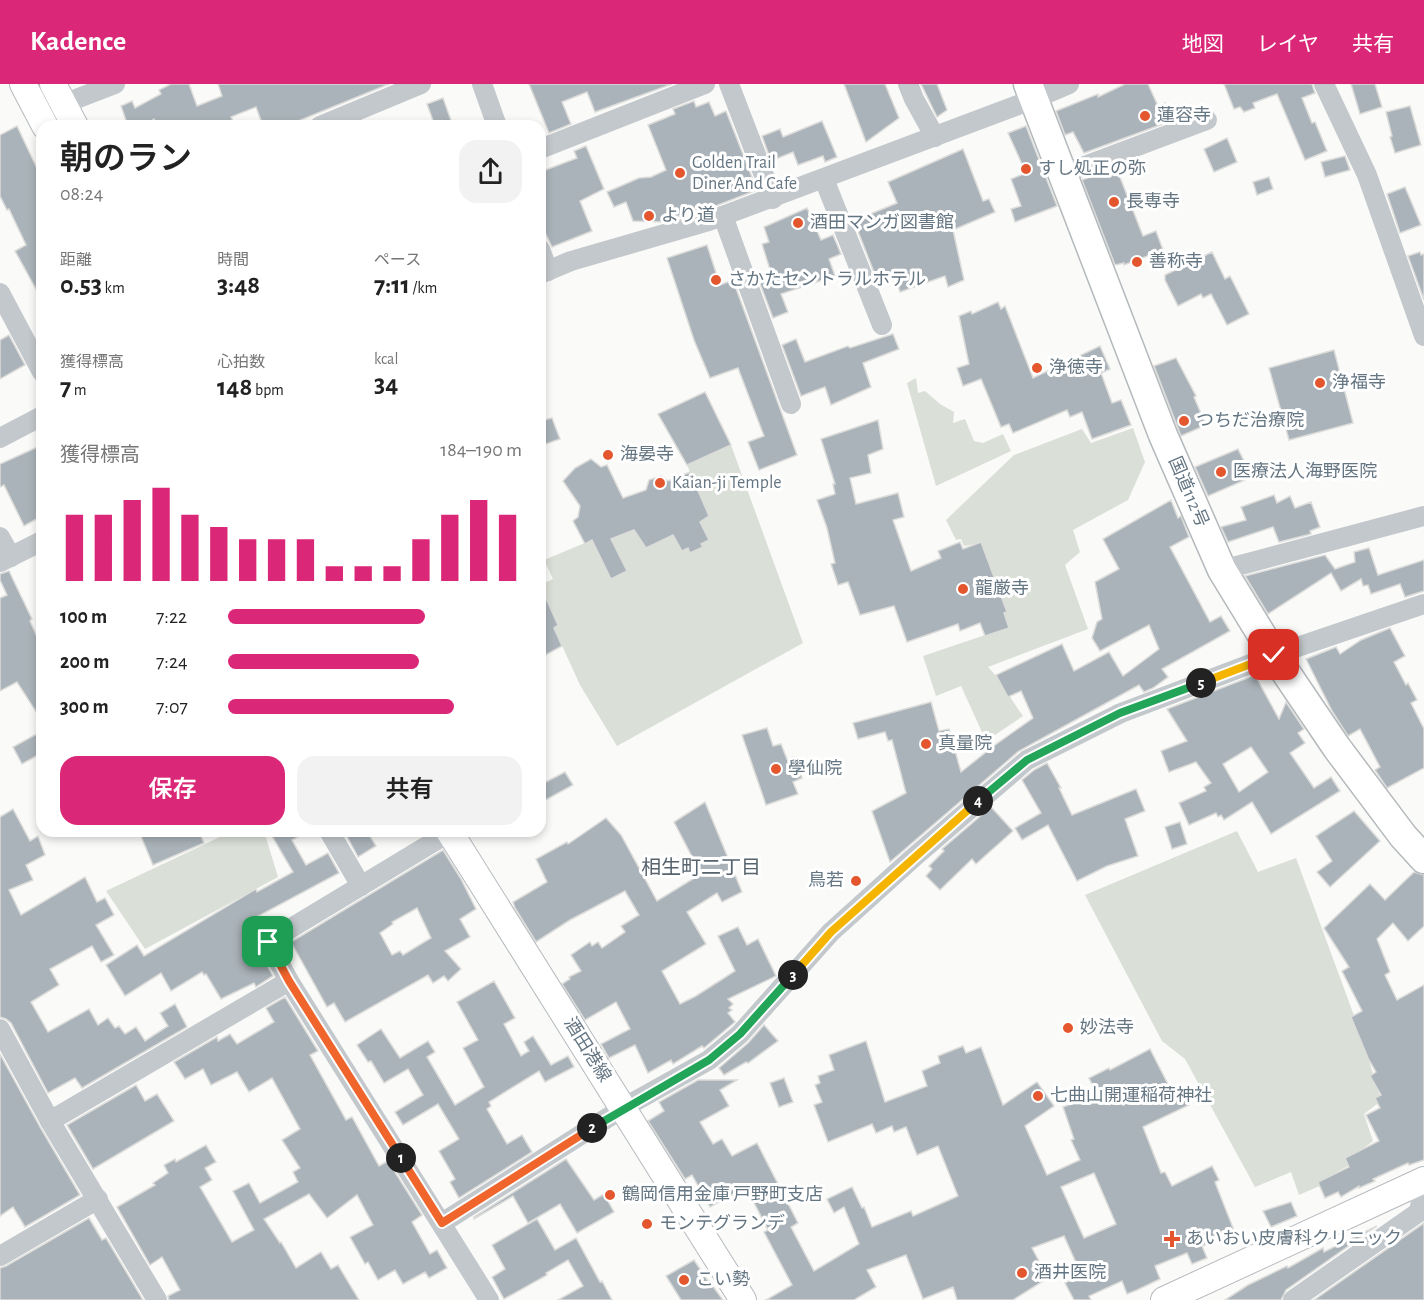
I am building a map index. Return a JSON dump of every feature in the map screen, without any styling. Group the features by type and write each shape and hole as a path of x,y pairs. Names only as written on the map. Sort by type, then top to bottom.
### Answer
{"highway":[{"name":"国道112号","path":"1031,92 1163,435 1222,570 1274,655 1337,748 1403,836 1424,859"}],"main road":[{"path":"23,84 42,120"},
{"name":"酒田港線","path":"453,837 743,1300"},
{"path":"1164,1300 1424,1180"}],"street":[{"path":"64,105 115,84"},
{"path":"334,120 421,84"},
{"path":"482,84 495,120"},
{"path":"546,146 705,84"},
{"path":"729,84 773,198"},
{"path":"908,84 935,137"},
{"path":"546,272 571,261 723,216 935,137 1031,92 1069,84"},
{"path":"1324,84 1367,175 1424,336"},
{"path":"1063,174 1207,120"},
{"path":"824,179 882,325"},
{"path":"723,216 791,404"},
{"path":"0,293 36,361"},
{"path":"0,438 36,419"},
{"path":"1222,570 1424,516"},
{"path":"0,537 5,559 36,544"},
{"path":"442,1223 623,1108 709,1060 740,1034 831,932 929,843 1027,760 1120,713 1274,655 1424,604"},
{"path":"332,837 360,886"},
{"path":"439,837 268,942 289,981 489,1300"},
{"path":"50,1121 289,981"},
{"path":"0,1029 50,1121 157,1300"},
{"path":"1293,1300 1419,1212 1424,1185"},
{"path":"0,1256 98,1199"}],"shaded area":[{"path":"916,378 918,393 925,391 954,412 953,423 965,419 974,441 983,443 1003,434 1011,451 936,486 907,383"},
{"path":"1133,428 1145,462 1128,500 1073,530 1080,552 1065,565 1088,629 988,667 1023,716 986,741 961,686 936,696 923,656 1009,627 1004,613 1007,611 981,543 964,546 961,539 956,540 946,520 1014,455 1082,429 1091,443"},
{"path":"731,445 803,643 617,746 580,685 554,628 558,624 546,598 546,582 553,579 546,559 592,540 611,579 611,539 634,530 673,535 682,551 688,548 691,553 702,546 701,544 709,540 700,522 709,516 687,465"},
{"path":"1237,831 1258,872 1296,858 1363,1040 1381,1101 1364,1114 1373,1141 1360,1151 1353,1163 1328,1177 1331,1181 1299,1195 1291,1172 1255,1187 1185,1059 1162,1041 1085,895"},
{"path":"220,837 266,837 278,877 145,949 106,891"}],"building":[{"path":"171,84 189,84 197,106 222,96 218,84 389,84 301,120 261,120 256,107 231,117 232,120 126,120 121,106 132,101 135,108 161,94 159,90"},
{"path":"529,84 672,84 595,112 587,92 562,102 571,124 549,133 546,120 544,120"},
{"path":"844,84 885,84 899,118 866,142"},
{"path":"921,84 937,84 947,110 937,117"},
{"path":"1125,84 1148,84 1158,106 1165,103 1171,121 1084,153 1073,132 1065,135 1056,111 1098,94 1098,97"},
{"path":"1224,84 1312,84 1315,93 1302,98 1327,151 1305,160 1277,94 1253,103 1255,108 1244,112 1240,107 1234,109"},
{"path":"1351,84 1375,84 1382,107 1360,114"},
{"path":"443,98 451,120 433,120 427,104"},
{"path":"694,101 696,107 709,102 715,116 726,111 757,190 705,210 696,212 695,209 664,222 633,221 626,202 614,207 607,192 639,178 651,177 666,170 648,125 675,114 673,109"},
{"path":"1410,106 1421,145 1395,153 1386,112"},
{"path":"822,121 837,157 825,162 823,156 798,165 793,152 771,161 762,136 780,129 783,137"},
{"path":"17,126 36,166 36,289 15,251 26,245 9,209 7,210 0,196 0,135"},
{"path":"1026,126 1057,206 1015,222 1011,209 1021,206 1011,179 1026,173 1008,133"},
{"path":"1227,138 1237,162 1214,172 1204,149"},
{"path":"586,146 604,189 580,201 592,231 552,247 546,234 546,170 577,158 574,151"},
{"path":"963,149 983,201 989,199 995,212 953,230 964,280 948,287 945,276 900,292 896,279 879,285 852,216 861,213 863,217 897,203 888,182"},
{"path":"1345,156 1350,170 1325,177 1321,162"},
{"path":"1116,167 1143,236 1156,231 1163,250 1124,265 1124,263 1115,265 1082,180"},
{"path":"1269,177 1273,189 1257,195 1253,182"},
{"path":"1405,187 1421,225 1400,233 1387,194"},
{"path":"807,208 821,240 833,235 841,254 829,259 835,276 781,294 788,312 773,318 759,281 772,276 762,244 769,242 764,227"},
{"path":"707,245 720,285 733,280 797,455 759,470 748,442 764,436 738,368 710,378 694,340 667,258"},
{"path":"1212,252 1225,279 1230,276 1249,314 1227,325 1211,294 1203,298 1201,294 1178,306 1165,280 1165,275"},
{"path":"1420,252 1421,255 1424,254 1424,300 1408,256"},
{"path":"998,302 1001,309 1005,306 1033,378 1100,346 1110,369 1101,373 1112,403 1121,400 1131,425 1092,439 1082,412 1070,417 1067,410 1013,433 1009,424 1001,427 981,379 963,386 957,368 969,364 959,316 971,311 972,314"},
{"path":"893,334 899,349 863,363 871,387 831,405 825,387 801,396 782,345 796,339 805,362 848,346 850,348"},
{"path":"9,335 25,365 0,379 0,340"},
{"path":"1334,350 1353,423 1289,440 1269,368"},
{"path":"1176,358 1196,396 1194,397 1206,425 1181,436 1154,366"},
{"path":"705,392 731,445 687,465 658,414"},
{"path":"552,418 560,439 546,444 546,420"},
{"path":"878,420 883,449 868,455 871,473 850,478 856,504 898,493 904,517 893,520 911,571 941,558 938,551 960,542 963,549 981,542 1007,612 1004,613 1009,628 985,636 980,623 960,631 958,624 907,642 894,606 860,615 848,582 838,585 831,564 835,563 827,528 817,500 835,494 833,484 835,484 821,439"},
{"path":"36,448 36,519 24,526 4,485 0,487 0,464"},
{"name":"医療法人海野医院","path":"1238,449 1252,477 1208,496 1195,467"},
{"path":"591,459 601,467 607,465 623,498 646,490 649,480 661,476 668,481 690,472 709,516 700,522 709,540 701,544 703,547 690,553 688,548 682,551 673,535 646,548 634,530 611,539 627,571 611,579 592,540 585,544 573,521 578,517 580,506 563,481 575,468"},
{"path":"1274,495 1277,503 1290,496 1295,508 1311,502 1320,527 1310,531 1311,534 1279,542 1273,527 1228,542 1221,527 1246,520 1241,507"},
{"path":"1171,500 1178,518 1181,516 1189,537 1170,547 1210,622 1221,616 1230,631 1162,669 1168,677 1153,688 1144,692 1139,685 1019,751 890,862 872,811 906,793 892,740 888,741 885,732 858,739 853,723 931,702 939,731 949,729 961,772 1033,718 1021,691 1008,697 996,675 1062,644 1074,671 1109,652 1123,676 1159,649 1149,625 1100,651 1092,638 1097,622 1102,619 1095,582 1119,569 1103,539"},
{"path":"1369,548 1378,575 1424,560 1424,591 1405,597 1400,584 1371,594 1368,585 1363,586 1361,579 1341,591 1331,573 1268,614 1245,576 1325,555 1335,569 1355,562 1354,552"},
{"path":"9,571 32,619 30,621 36,634 36,712 17,682 0,691 0,598 7,595 0,580 0,574"},
{"path":"546,598 558,625 554,628 562,646 546,655"},
{"path":"1390,628 1405,656 1394,662 1417,700 1411,703 1424,729 1424,768 1387,788 1375,770 1380,767 1360,729 1348,736 1332,711 1306,659 1336,647 1340,654 1361,640"},
{"path":"1255,675 1279,719 1286,702 1304,729 1298,733 1305,743 1290,753 1314,788 1331,777 1340,791 1271,834 1252,802 1224,820 1216,813 1189,825 1179,803 1206,791 1204,787 1211,783 1196,762 1169,772 1161,751 1187,741 1167,709","holes":["1251,747 1268,772 1239,792 1223,764"]},
{"name":"學仙院","path":"767,728 773,746 781,744 787,759 794,757 802,778 793,782 798,794 766,805 742,735"},
{"path":"36,734 36,756 22,764 13,747"},
{"path":"1047,763 1072,815 1136,789 1145,811 1125,819 1138,856 1107,866 1077,881 1048,825 1022,840 1015,828 1041,813 1022,780"},
{"path":"565,772 573,785 546,800 546,782"},
{"path":"705,802 742,892 722,902 717,893 687,912 706,944 662,971 680,1004 696,996 735,971 718,936 738,927 747,945 758,939 776,976 728,999 733,1004 729,1008 732,1010 728,1013 735,1022 704,1048 702,1046 673,1064 671,1060 648,1073 635,1045 609,1058 601,1044 630,1029 616,1002 585,1020 562,984 570,979 569,977 581,971 571,955 590,942 592,946 598,942 602,948 625,932 621,926 639,915 625,891 570,920 536,942 513,902 547,882 536,859 567,842 568,844 606,818 621,835 657,901 701,874 674,822"},
{"path":"991,807 1013,831 976,864 972,859 940,890 926,876 932,869 929,866 944,851 942,849"},
{"path":"13,809 30,841 38,837 45,855 26,865 33,880 9,890 21,915 85,877 97,902 105,898 114,915 96,925 114,955 101,962 92,946 50,969 59,985 31,1002 48,1032 89,1009 98,1025 108,1018 115,1028 119,1026 125,1034 136,1027 145,1041 168,1026 160,1013 175,1004 187,1027 82,1088 75,1078 48,1093 11,1023 0,1017 0,817"},
{"path":"1354,811 1380,841 1330,887 1317,872 1332,861 1316,836"},
{"path":"1180,822 1187,844 1172,849 1165,827"},
{"path":"141,837 202,837 204,843 153,865"},
{"path":"273,837 298,837 292,840 306,865 328,853 339,873 249,921 258,936 257,948 273,976 256,987 254,983 221,999 206,974 202,972 171,991 161,973 125,996 106,965 137,945 144,956 256,889 257,892 293,872"},
{"path":"347,837 371,837 376,846 358,857"},
{"path":"443,850 476,909 460,919 470,937 445,951 461,969 448,981 444,976 433,983 428,975 345,1022 334,1003 327,1007 291,942","holes":["417,908 431,938 403,955 400,951 392,955 380,933 393,924 392,922"]},
{"path":"1414,872 1424,875 1424,926 1408,941 1393,923 1377,939 1390,972 1385,975 1397,1000 1424,985 1424,1160 1409,1165 1408,1163 1341,1197 1338,1192 1325,1198 1318,1182 1349,1167 1345,1158 1379,1141 1366,1115 1380,1108 1375,1098 1381,1095 1370,1076 1376,1072 1351,1017 1362,1011 1342,971 1349,967 1324,928 1370,884 1385,900"},
{"path":"494,981 515,1018 504,1024 521,1056 529,1051 524,1042 533,1036 551,1065 568,1056 574,1067 545,1082 539,1071 489,1102 491,1106 487,1109 507,1144 522,1135 532,1152 459,1198 450,1182 455,1179 439,1151 459,1139 438,1104 403,1125 395,1112 423,1095 408,1069 384,1083 371,1061 368,1062 357,1045 381,1029 400,1058 428,1041 435,1052 427,1057 455,1105 484,1087 463,1048 478,1040 457,1002"},
{"path":"285,997 318,1051 310,1055 346,1120 352,1117 379,1166 388,1161 422,1215 412,1222 430,1254 437,1250 447,1268 429,1278 425,1272 403,1284 395,1270 378,1280 368,1262 365,1264 350,1237 373,1225 357,1195 327,1218 309,1194 264,1219 296,1268 321,1252 331,1269 338,1265 359,1300 169,1300 168,1296 180,1290 162,1257 150,1265 117,1207 155,1185 153,1183 168,1173 164,1165 175,1159 176,1162 206,1145 216,1162 205,1168 212,1180 200,1187 232,1242 254,1230 233,1191 249,1183 260,1203 298,1182 293,1172 300,1168 282,1140 300,1129 272,1078 249,1092 237,1072 211,1085 203,1069 185,1079 174,1062 217,1037 218,1041 230,1034 237,1044 274,1022 266,1008"},
{"path":"764,1025 778,1041 748,1063 724,1075 719,1068 748,1043"},
{"path":"866,1041 885,1102 927,1086 922,1071 940,1063 938,1056 963,1046 966,1053 981,1047 1003,1105 1037,1082 1054,1106 1025,1126 1047,1175 1080,1160 1071,1140 1074,1139 1063,1107 1097,1094 1089,1078 1150,1049 1171,1090 1180,1086 1189,1105 1143,1127 1161,1173 1165,1172 1172,1186 1212,1166 1219,1180 1215,1182 1235,1233 1202,1246 1207,1258 1192,1264 1187,1253 1155,1266 1160,1279 1127,1294 1122,1281 1089,1296 1091,1300 1074,1300 1065,1283 1081,1274 1064,1236 1032,1248 1048,1278 1013,1300 957,1300 953,1287 923,1299 906,1255 867,1270 876,1287 854,1300 766,1300 792,1285 764,1232 768,1230 746,1187 710,1207 692,1175 685,1179 648,1121 664,1111 659,1102 698,1080 737,1080 720,1090 729,1106 700,1122 713,1144 722,1139 732,1156 757,1143 798,1223 791,1227 814,1271 859,1244 844,1207 834,1213 827,1199 852,1187 872,1227 911,1211 913,1216 958,1196 938,1146 917,1155 906,1127 894,1132 892,1126 876,1133 872,1124 828,1142 814,1105 822,1102 815,1085 820,1083 818,1076 834,1070 829,1055","holes":["1094,1173 1116,1224 1084,1238 1061,1187"]},
{"path":"0,1054 80,1195 25,1227 13,1207 0,1216"},
{"path":"784,1078 793,1102 779,1107 770,1083"},
{"path":"136,1085 145,1101 157,1094 174,1121 93,1169 67,1125"},
{"path":"566,1159 594,1200 604,1194 614,1212 577,1233 560,1204 528,1223 513,1196 474,1219 474,1217"},
{"path":"1291,1202 1297,1216 1271,1227 1263,1211"},
{"path":"89,1218 102,1240 106,1238 143,1300 0,1300 0,1268"},
{"path":"537,1219 555,1250 576,1238 612,1300 558,1300 583,1286 568,1260 546,1273 547,1275 504,1299 492,1277 505,1269 492,1245"},
{"path":"1424,1223 1424,1300 1314,1300"},
{"path":"1377,1226 1286,1290 1281,1300 1225,1300 1248,1285 1287,1266 1288,1268 1323,1248 1324,1252"},
{"path":"694,1260 723,1300 681,1300 666,1276"}],"place":[{"name":"蓮容寺","path":"1145,116"},
{"name":"すし処正の弥","path":"1026,169"},
{"name":"Golden Trail Diner And Cafe","path":"680,173"},
{"name":"長専寺","path":"1114,202"},
{"name":"より道","path":"649,216"},
{"name":"酒田マンガ図書館","path":"798,223"},
{"name":"善称寺","path":"1137,262"},
{"name":"さかたセントラルホテル","path":"716,280"},
{"name":"浄徳寺","path":"1037,368"},
{"name":"浄福寺","path":"1320,383"},
{"name":"つちだ治療院","path":"1184,421"},
{"name":"海晏寺","path":"608,455"},
{"name":"医療法人海野医院","path":"1221,472"},
{"name":"Kaian-ji Temple","path":"660,483"},
{"name":"龍厳寺","path":"963,589"},
{"name":"真量院","path":"926,744"},
{"name":"學仙院","path":"776,769"},
{"name":"鳥若","path":"856,881"},
{"name":"妙法寺","path":"1068,1028"},
{"name":"七曲山開運稲荷神社","path":"1038,1096"},
{"name":"鶴岡信用金庫 戸野町支店","path":"610,1195"},
{"name":"モンテグランデ","path":"647,1224"},
{"name":"あいおい皮膚科クリニック","path":"1172,1239"},
{"name":"酒井医院","path":"1022,1273"},
{"name":"こい勢","path":"684,1280"}],"district":[{"name":"相生町二丁目","path":"701,868"}],"route":[{"path":"268,942 289,981 442,1223 623,1108 709,1060 740,1034 831,932 1027,760 1120,713 1274,655"}]}
